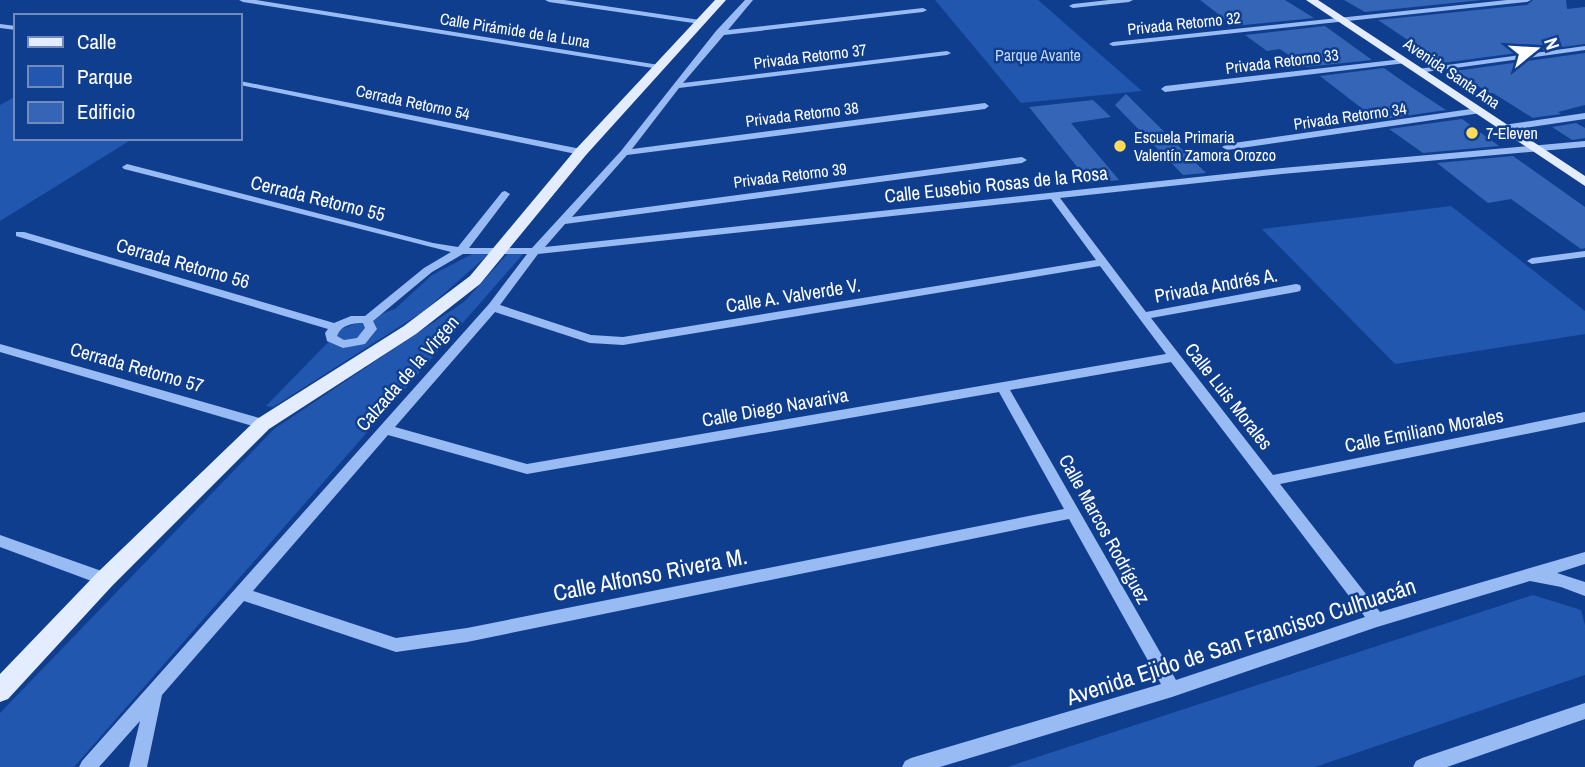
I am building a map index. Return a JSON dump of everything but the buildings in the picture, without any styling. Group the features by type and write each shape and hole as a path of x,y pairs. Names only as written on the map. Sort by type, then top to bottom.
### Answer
{"main road":[{"name":"Calzada de la Virgen","path":"0,691 105,579 263,424 410,330 475,280 581,152 721,0"},
{"name":"Avenida Santa Ana","path":"1311,0 1581,182"}],"street":[{"name":"Calle Pirámide de la Luna","path":"243,0 659,67"},
{"path":"549,0 700,22"},
{"name":"Calzada de la Virgen","path":"88,767 493,307 535,251 624,153 748,0"},
{"path":"1073,6 1129,0"},
{"name":"Privada Retorno 32","path":"1113,44 1527,0"},
{"path":"719,33 923,10"},
{"path":"1418,71 1585,48"},
{"name":"Privada Retorno 37","path":"676,86 947,53"},
{"name":"Privada Retorno 33","path":"1165,89 1403,61"},
{"name":"Cerrada Retorno 54","path":"242,83 581,152"},
{"name":"Privada Retorno 38","path":"624,153 985,106"},
{"name":"Privada Retorno 34","path":"1227,147 1478,111"},
{"path":"1503,128 1585,116"},
{"name":"Calle Eusebio Rosas de la Rosa","path":"501,250 535,251 1053,195 1585,144"},
{"name":"Privada Retorno 39","path":"562,220 1022,160"},
{"name":"Cerrada Retorno 55","path":"127,167 461,251 501,250"},
{"path":"366,320 428,270 461,251 505,194"},
{"name":"Calle Luis Morales","path":"1053,195 1377,620"},
{"name":"Cerrada Retorno 56","path":"20,234 335,327"},
{"path":"1532,261 1585,254"},
{"name":"Calle A. Valverde V.","path":"493,307 590,340 623,341 1102,262"},
{"name":"Privada Andrés A.","path":"1143,316 1296,288"},
{"path":"351,319 366,320 371,324 367,335 351,344 335,343 331,338 335,327 351,319"},
{"name":"Cerrada Retorno 57","path":"0,348 263,424"},
{"name":"Calle Diego Navariva","path":"386,429 527,469 1174,357"},
{"name":"Calle Marcos Rodríguez","path":"1003,388 1172,689"},
{"name":"Calle Emiliano Morales","path":"1270,481 1585,416"},
{"name":"Calle Alfonso Rivera M.","path":"242,594 396,645 467,635 1071,513"},
{"path":"0,541 105,579"},
{"name":"Avenida Ejido de San Francisco Culhuacán","path":"911,767 1172,689 1377,620 1585,558"},
{"path":"1520,579 1546,577 1585,589"},
{"path":"138,767 155,691"},
{"path":"1422,767 1585,711"}],"green space":[{"name":"Parque Avante","path":"935,0 1038,0 1142,91 1021,103"},
{"path":"14,97 14,140 131,140 0,221 0,105"},
{"path":"1451,206 1585,311 1585,334 1395,364 1262,229"},
{"path":"511,250 524,253 74,767 0,767 0,713 274,429 464,302"},
{"path":"476,252 489,254 424,311 273,407 266,406 341,329 395,309 432,275"},
{"path":"1533,595 1581,610 1585,625 1585,675 1315,767 1007,767"}],"place":[{"name":"7-Eleven","path":"1472,133"},
{"name":"Escuela Primaria Valentín Zamora Orozco","path":"1120,146"}]}
